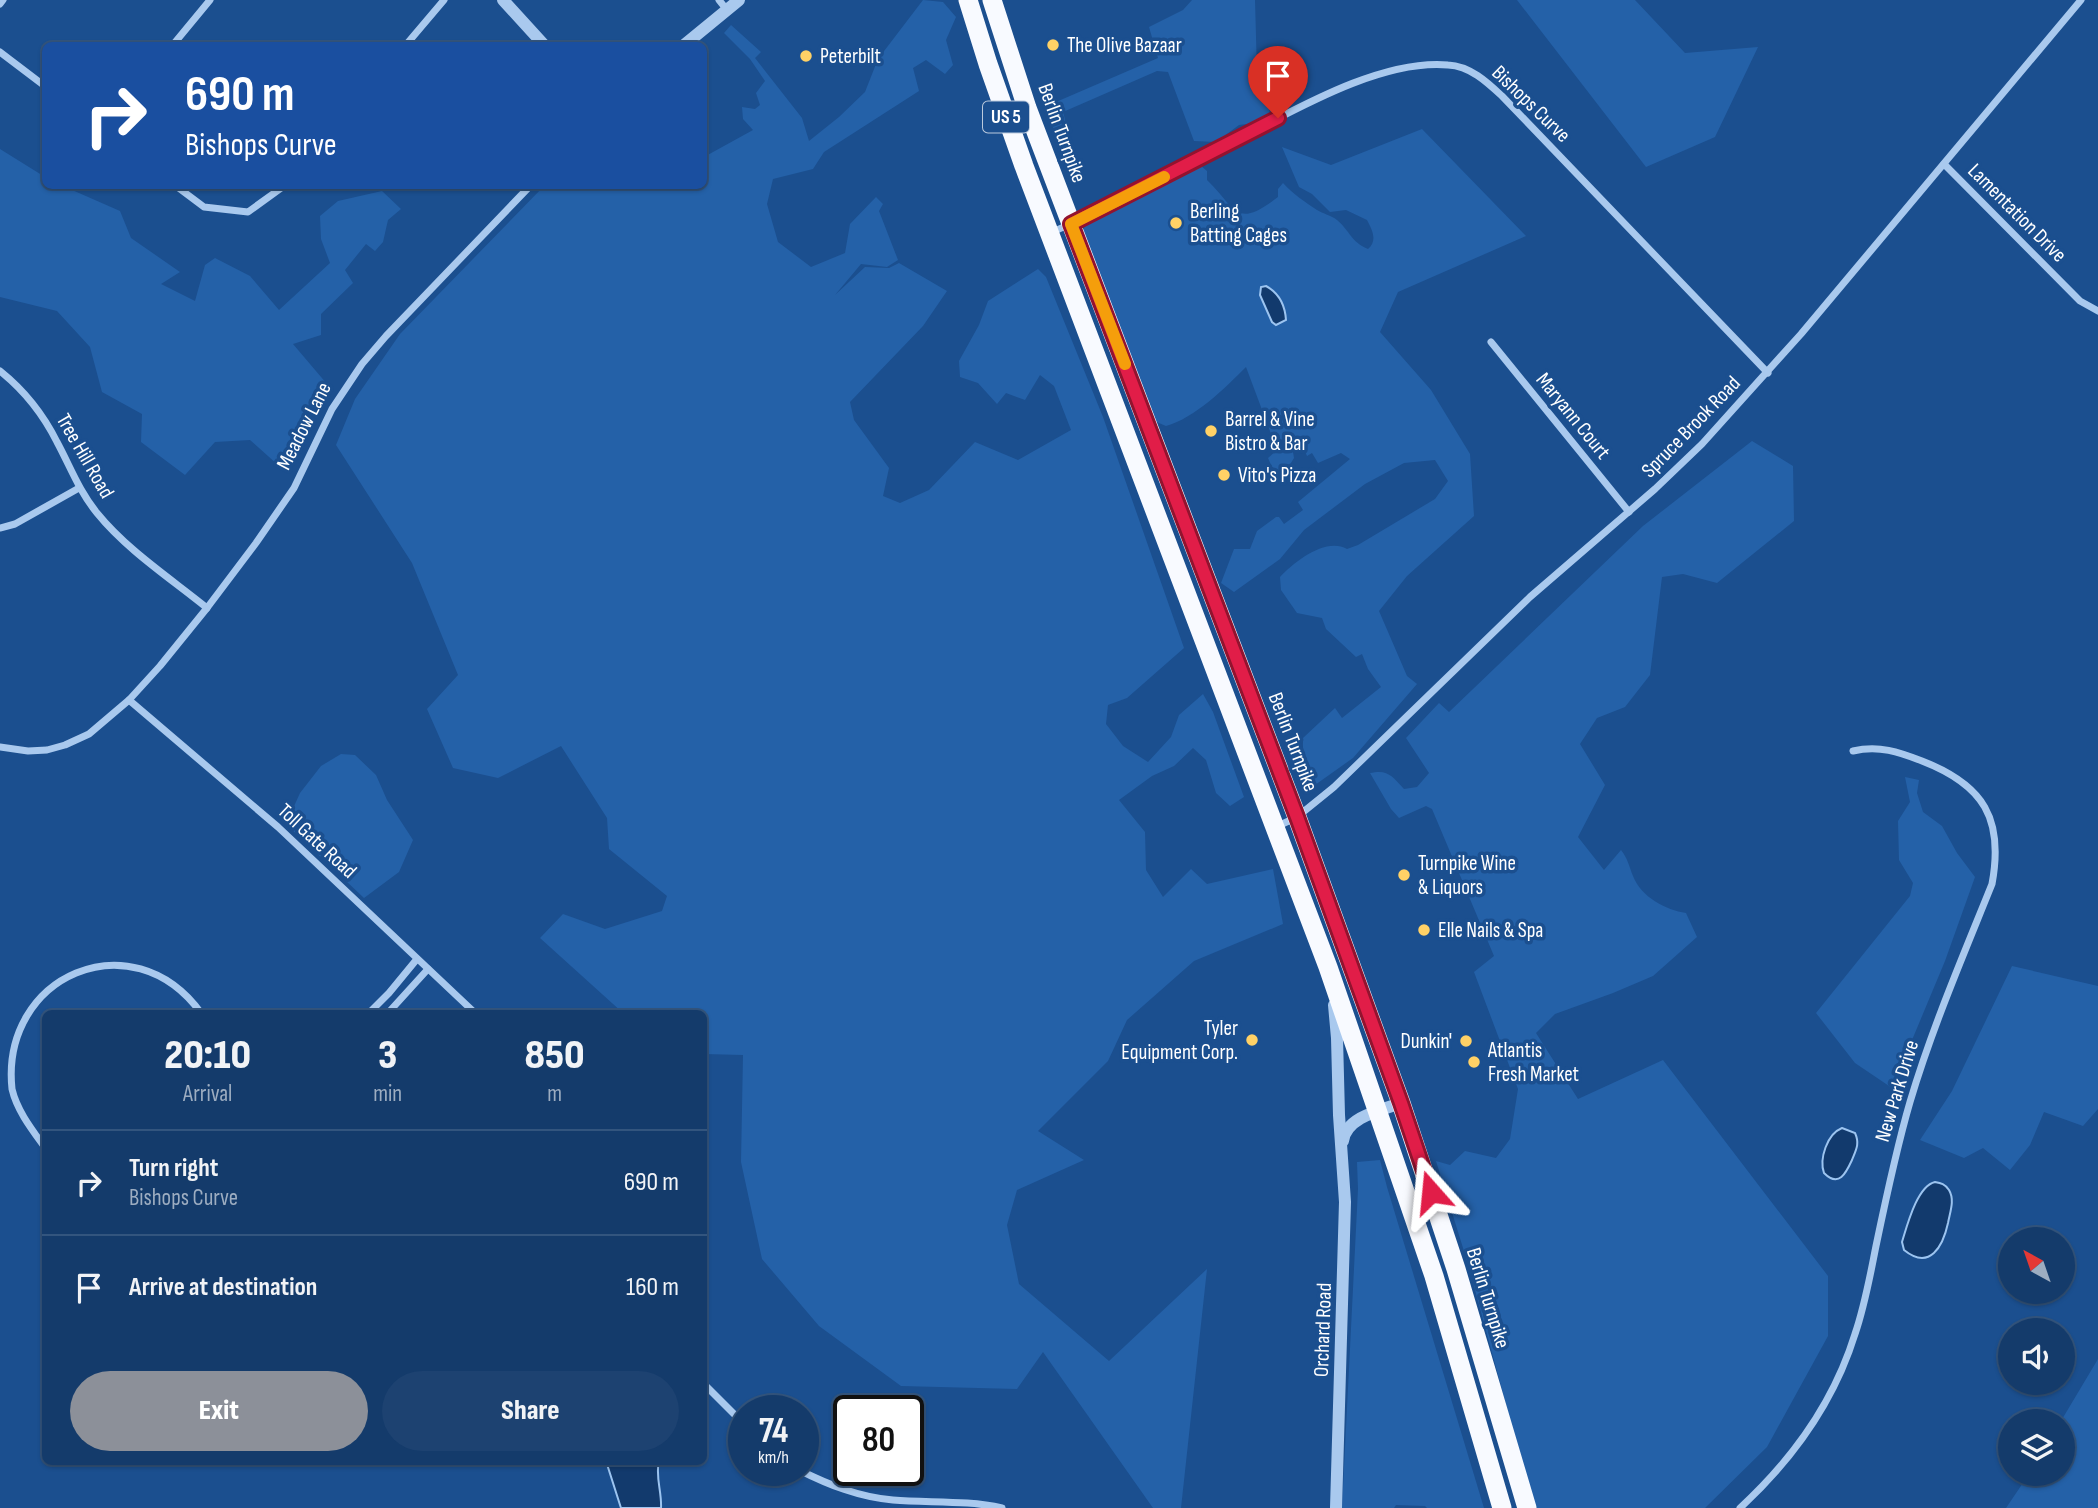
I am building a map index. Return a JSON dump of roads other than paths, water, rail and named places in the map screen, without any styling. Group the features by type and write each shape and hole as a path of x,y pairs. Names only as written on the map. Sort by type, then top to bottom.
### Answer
{"highway":[{"name":"US 5","path":"968,0 1005,115 1328,967 1434,1276 1502,1508"},
{"name":"Berlin Turnpike","path":"992,0 1027,108 1297,817 1401,1103 1455,1269 1527,1508"}],"street":[{"path":"175,42 210,0"},
{"path":"408,42 444,0"},
{"path":"503,0 541,42"},
{"path":"687,42 723,5 739,0"},
{"name":"Spruce Brook Road","path":"1276,827 1297,817 1352,771 1530,597 1679,467 1768,373 2081,0"},
{"path":"0,52 42,84"},
{"name":"Bishops Curve","path":"1049,233 1328,94 1412,67 1450,65 1464,68 1496,90 1768,373"},
{"name":"Lamentation Drive","path":"1944,164 2080,301 2098,311"},
{"path":"180,189 204,207 248,212 281,189"},
{"name":"Meadow Lane","path":"0,747 28,751 65,745 89,734 130,700 207,608 256,543 294,488 332,410 362,365 527,189"},
{"name":"Maryann Court","path":"1491,342 1629,512"},
{"name":"Tree Hill Road","path":"0,372 26,395 40,412 79,488 96,512 110,527 207,608"},
{"path":"0,528 15,524 79,488"},
{"name":"Toll Gate Road","path":"130,700 244,797 472,1010"},
{"name":"New Park Drive","path":"1740,1508 1760,1490 1807,1433 1842,1369 1865,1300 1889,1184 1910,1101 1939,1016 1992,884 1995,865 1994,828 1979,797 1968,785 1938,767 1899,752 1875,747 1853,751"},
{"path":"372,1010 417,958"},
{"path":"42,1143 20,1109 13,1090 10,1069 11,1049 16,1031 32,1002 43,991 56,981 85,968 129,965 173,984 199,1010"},
{"name":"Orchard Road","path":"1328,967 1337,1038 1343,1152 1344,1250 1336,1508"},
{"path":"391,1010 428,969"},
{"path":"389,993 398,1002"},
{"name":"Orchard Road","path":"1343,1152 1346,1130 1352,1123 1401,1103"},
{"path":"707,1387 728,1408"},
{"path":"819,1480 860,1494 891,1500 1002,1508"}],"place":[{"name":"The Olive Bazaar","path":"1053,45"},
{"name":"Peterbilt","path":"806,56"},
{"name":"Berling Batting Cages","path":"1176,223"},
{"name":"Barrel & Vine Bistro & Bar","path":"1211,431"},
{"name":"Vito's Pizza","path":"1224,475"},
{"name":"Turnpike Wine & Liquors","path":"1404,875"},
{"name":"Elle Nails & Spa","path":"1424,930"},
{"name":"Tyler Equipment Corp.","path":"1252,1040"},
{"name":"Dunkin'","path":"1466,1041"},
{"name":"Atlantis Fresh Market","path":"1474,1062"}]}
